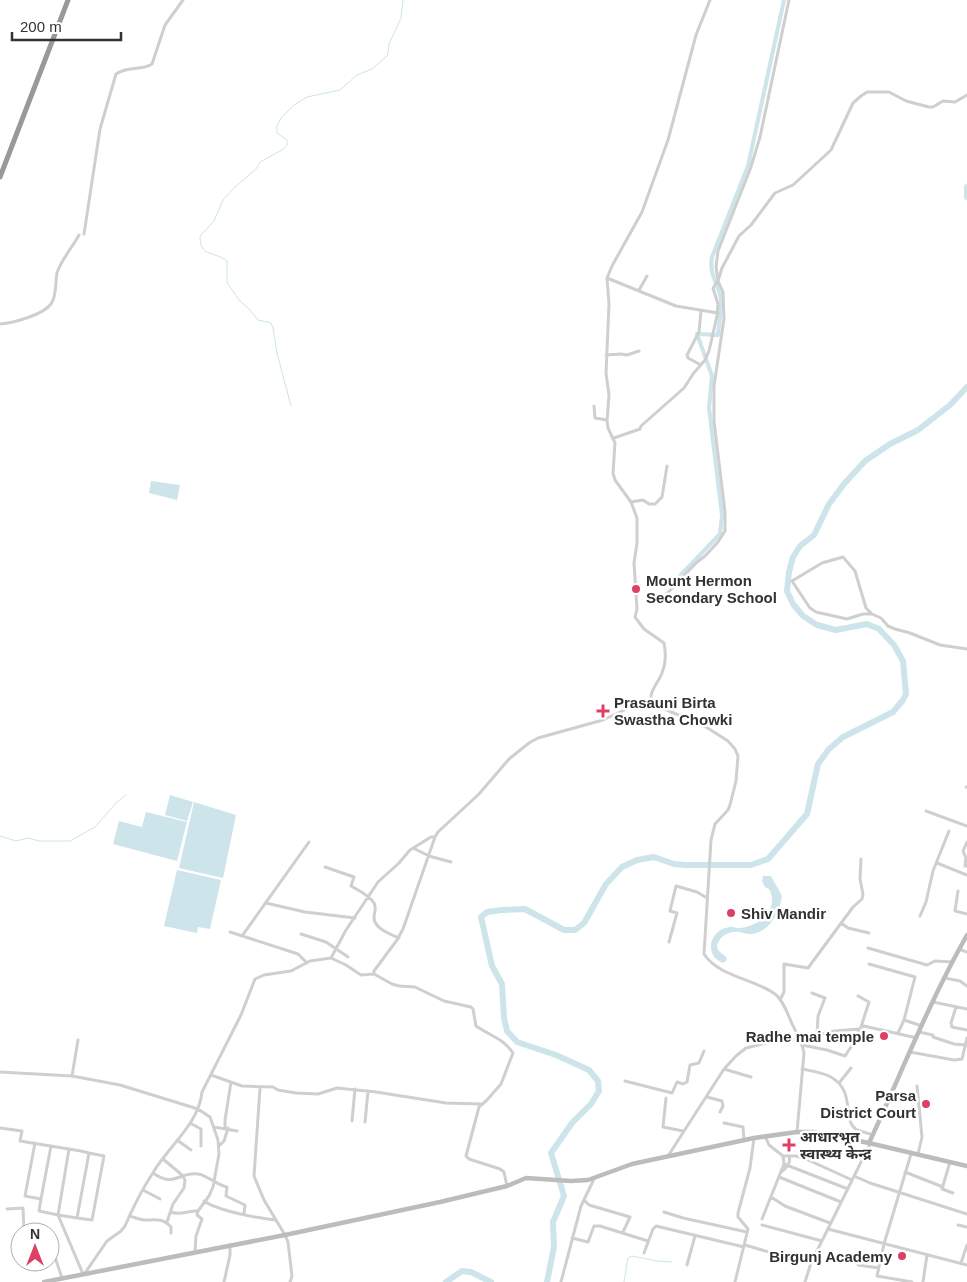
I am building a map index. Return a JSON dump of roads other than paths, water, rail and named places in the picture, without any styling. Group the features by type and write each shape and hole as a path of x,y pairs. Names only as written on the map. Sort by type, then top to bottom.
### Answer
{"highway":[{"path":"0,177 68,0"}],"main road":[{"path":"869,1143 909,1052 967,935"},
{"path":"44,1282 285,1235 507,1186 526,1178 570,1181 594,1178 632,1164 765,1136 813,1132 967,1166"}],"street":[{"path":"84,234 100,130 116,74 125,69 141,69 152,64 164,25 183,0"},
{"path":"652,704 650,700 662,672 665,651 664,644 644,630 635,617 638,594 634,564 638,543 637,518 631,502 615,480 613,473 614,438 608,428 607,420 608,278 612,266 642,212 668,140 696,35 710,0"},
{"path":"660,601 718,542 725,531 725,512 714,421 714,386 724,319 723,292 718,281 716,267 718,251 751,167 760,137 789,0"},
{"path":"614,438 640,429 641,426 684,388 701,365 709,351 718,313 718,304 713,288 739,236 751,225 775,193 793,185 831,150 853,103 867,92 889,92 906,101 929,107 933,107 942,101 955,102 967,95"},
{"path":"0,324 33,316 52,304 57,273 79,236"},
{"path":"639,290 647,276"},
{"path":"608,278 671,304 718,313"},
{"path":"701,311 699,332 688,357 701,365"},
{"path":"606,355 627,355 639,351"},
{"path":"594,406 595,418 607,420"},
{"path":"631,502 643,500 649,504 655,504 662,496 667,466"},
{"path":"872,614 863,614 847,619 816,612 810,608 792,581 822,564 842,557 855,571 866,608 872,614 881,618 895,629 940,645 967,649"},
{"path":"374,974 374,971 399,938 438,832 479,794 509,759 529,743 603,720 636,704 652,704 706,727 728,741 738,756 736,781 730,805 728,810 715,824 711,840 704,954 708,960 742,980 776,994 780,1000 804,1053 797,1132"},
{"path":"926,811 967,826"},
{"path":"920,916 926,902 936,863 949,831"},
{"path":"331,958 346,930 378,882 413,848 431,836 436,837"},
{"path":"242,936 309,842"},
{"path":"967,842 963,851 966,858 965,866 967,866"},
{"path":"413,848 429,856 451,862"},
{"path":"780,1000 784,992 784,964 808,968 853,907 862,898 860,879 861,859"},
{"path":"936,863 967,875"},
{"path":"325,867 354,878 350,886 373,902 376,911 374,918 376,925 386,933 399,938"},
{"path":"669,942 677,913 670,911 676,886 697,892 707,898"},
{"path":"958,891 956,911 967,914"},
{"path":"266,904 305,912 355,918"},
{"path":"841,923 848,928 869,933"},
{"path":"230,932 298,954 307,963"},
{"path":"301,934 326,942 348,958"},
{"path":"868,948 927,965 938,960 952,962"},
{"path":"959,949 967,952"},
{"path":"84,1274 107,1241 121,1231 153,1173 190,1123 201,1104 202,1092 241,1015 255,979 264,975 291,971 307,963 331,958 346,965 360,975 374,974 392,984 415,986 444,1001 471,1007 476,1026 493,1034 510,1049 513,1053 512,1058 501,1084 477,1111 466,1156 469,1159 500,1169 504,1172 507,1186"},
{"path":"869,964 916,977 904,1020 898,1033"},
{"path":"945,978 960,981 967,986"},
{"path":"812,993 826,998 818,1016 817,1035"},
{"path":"802,1045 845,1056 860,1028 869,1002 858,996"},
{"path":"934,1002 967,1009"},
{"path":"956,1007 951,1024 952,1027 967,1030"},
{"path":"904,1020 922,1026"},
{"path":"668,1156 724,1069 746,1048 774,1041 799,1039 864,1026 917,1038"},
{"path":"919,1032 933,1035 933,1037 954,1044 966,1045"},
{"path":"909,1052 937,1058 962,1060 967,1038"},
{"path":"72,1076 78,1040"},
{"path":"625,1081 672,1092 677,1082 683,1084 686,1082 690,1065 699,1063 704,1052"},
{"path":"839,1083 851,1068"},
{"path":"724,1069 750,1077"},
{"path":"802,1069 822,1073 839,1083 846,1093 850,1119 853,1125 857,1130 873,1135"},
{"path":"0,1072 72,1076 120,1085 198,1109 210,1117 219,1146 214,1182 209,1196 204,1201 197,1215 202,1219 196,1236 195,1253"},
{"path":"211,1075 242,1086 273,1087 278,1090 318,1094 337,1088 355,1089 426,1101 482,1104"},
{"path":"219,1146 224,1141 227,1128 225,1120 231,1082"},
{"path":"917,1086 922,1137 918,1155"},
{"path":"260,1088 254,1176 264,1200 288,1242 292,1276 290,1282"},
{"path":"352,1121 355,1089"},
{"path":"366,1122 368,1091"},
{"path":"707,1096 722,1101 723,1106 720,1112"},
{"path":"666,1098 662,1127 683,1131"},
{"path":"190,1123 202,1129 201,1146"},
{"path":"724,1123 743,1127 744,1140"},
{"path":"214,1127 238,1131"},
{"path":"0,1128 22,1131 20,1141 35,1143 69,1149 104,1156 92,1220 39,1211 51,1146"},
{"path":"765,1136 769,1145 783,1156 786,1165"},
{"path":"735,1282 747,1232 746,1226 738,1217 750,1168 754,1138"},
{"path":"177,1140 191,1150"},
{"path":"35,1143 25,1196 41,1199"},
{"path":"806,1282 811,1263 869,1143"},
{"path":"69,1149 58,1214 84,1274"},
{"path":"77,1218 89,1153"},
{"path":"911,1154 884,1244 877,1276 912,1282"},
{"path":"783,1156 796,1156 806,1159 853,1178 967,1214"},
{"path":"762,1219 781,1172 790,1160 789,1156"},
{"path":"163,1159 182,1175 184,1180 184,1188 173,1204 167,1222"},
{"path":"950,1162 942,1189 953,1193"},
{"path":"786,1165 848,1189"},
{"path":"905,1172 943,1186"},
{"path":"153,1173 159,1178 168,1180 174,1180 182,1175 199,1174 227,1187 226,1196 245,1205 244,1214"},
{"path":"779,1177 841,1202"},
{"path":"561,1282 584,1200 594,1178"},
{"path":"143,1190 160,1199"},
{"path":"771,1197 785,1206 830,1223"},
{"path":"584,1200 589,1205 630,1218 623,1232"},
{"path":"204,1201 210,1206 236,1213 275,1220"},
{"path":"7,1209 23,1208 24,1222"},
{"path":"171,1212 182,1214 192,1210 198,1211"},
{"path":"664,1212 747,1232"},
{"path":"129,1216 146,1220 153,1218 167,1222 171,1227 171,1233"},
{"path":"762,1225 822,1241"},
{"path":"958,1225 967,1227"},
{"path":"572,1238 588,1242 594,1226 604,1226 648,1241"},
{"path":"644,1253 653,1228 656,1226 811,1263"},
{"path":"828,1229 967,1265"},
{"path":"687,1265 695,1236"},
{"path":"961,1263 967,1245"},
{"path":"224,1282 230,1246"},
{"path":"858,1255 858,1265 878,1268"},
{"path":"924,1282 927,1255"},
{"path":"60,1272 62,1278"},
{"path":"72,1282 74,1276"}],"water":[{"path":"151,481 180,485 177,500 149,493"},
{"path":"170,795 193,802 187,821 165,815"},
{"path":"194,802 236,815 223,878 179,868"},
{"path":"146,812 187,822 177,861 113,844 119,821 142,827"},
{"path":"177,870 221,880 210,929 198,927 197,933 164,926"},
{"path":"763,876 771,876 782,896 779,909 768,926 756,933 731,932 724,935 719,940 717,947 727,958 723,963 713,955 711,944 714,936 724,928 739,928 753,925 764,918 769,911 772,897 769,889 765,887 762,881"}],"waterway":[{"path":"291,406 271,323 258,320 240,301 227,283 227,261 205,251 202,248 200,236 214,221 223,200 233,189 256,169 260,162 282,150 287,145 287,140 277,133 277,126 281,118 294,105 307,97 340,90 357,75 372,69 386,57 389,44 401,18 403,0"},
{"path":"675,581 720,534 722,515 709,408 712,376 697,334 718,335 721,299 713,275 712,257 748,166 784,0"},
{"path":"967,187 967,197"},
{"path":"547,1282 554,1247 553,1222 564,1196 551,1153 572,1123 591,1104 599,1091 598,1081 589,1070 556,1055 517,1042 507,1031 504,1018 502,984 492,966 481,917 487,912 525,909 564,930 575,930 584,923 606,884 622,867 637,860 654,857 674,864 685,865 751,865 768,859 807,814 818,764 829,749 843,737 893,712 906,694 903,661 894,645 879,629 867,624 836,630 817,625 803,616 793,604 787,591 793,557 800,546 814,535 829,504 865,461 890,444 918,430 950,405 967,387"},
{"path":"0,836 16,841 28,838 39,841 70,841 95,827 117,802 126,795"},
{"path":"624,1282 628,1258 632,1256 672,1262"},
{"path":"446,1282 462,1271 471,1272 491,1282"}],"place":[{"name":"Mount Hermon Secondary School","path":"636,589"},
{"name":"Prasauni Birta Swastha Chowki","path":"603,711"},
{"name":"Shiv Mandir","path":"731,913"},
{"name":"Radhe mai temple","path":"884,1036"},
{"name":"Parsa District Court","path":"926,1104"},
{"name":"आधारभूत स्वास्थ्य केन्द्र","path":"789,1145"},
{"name":"Birgunj Academy","path":"902,1256"}]}
